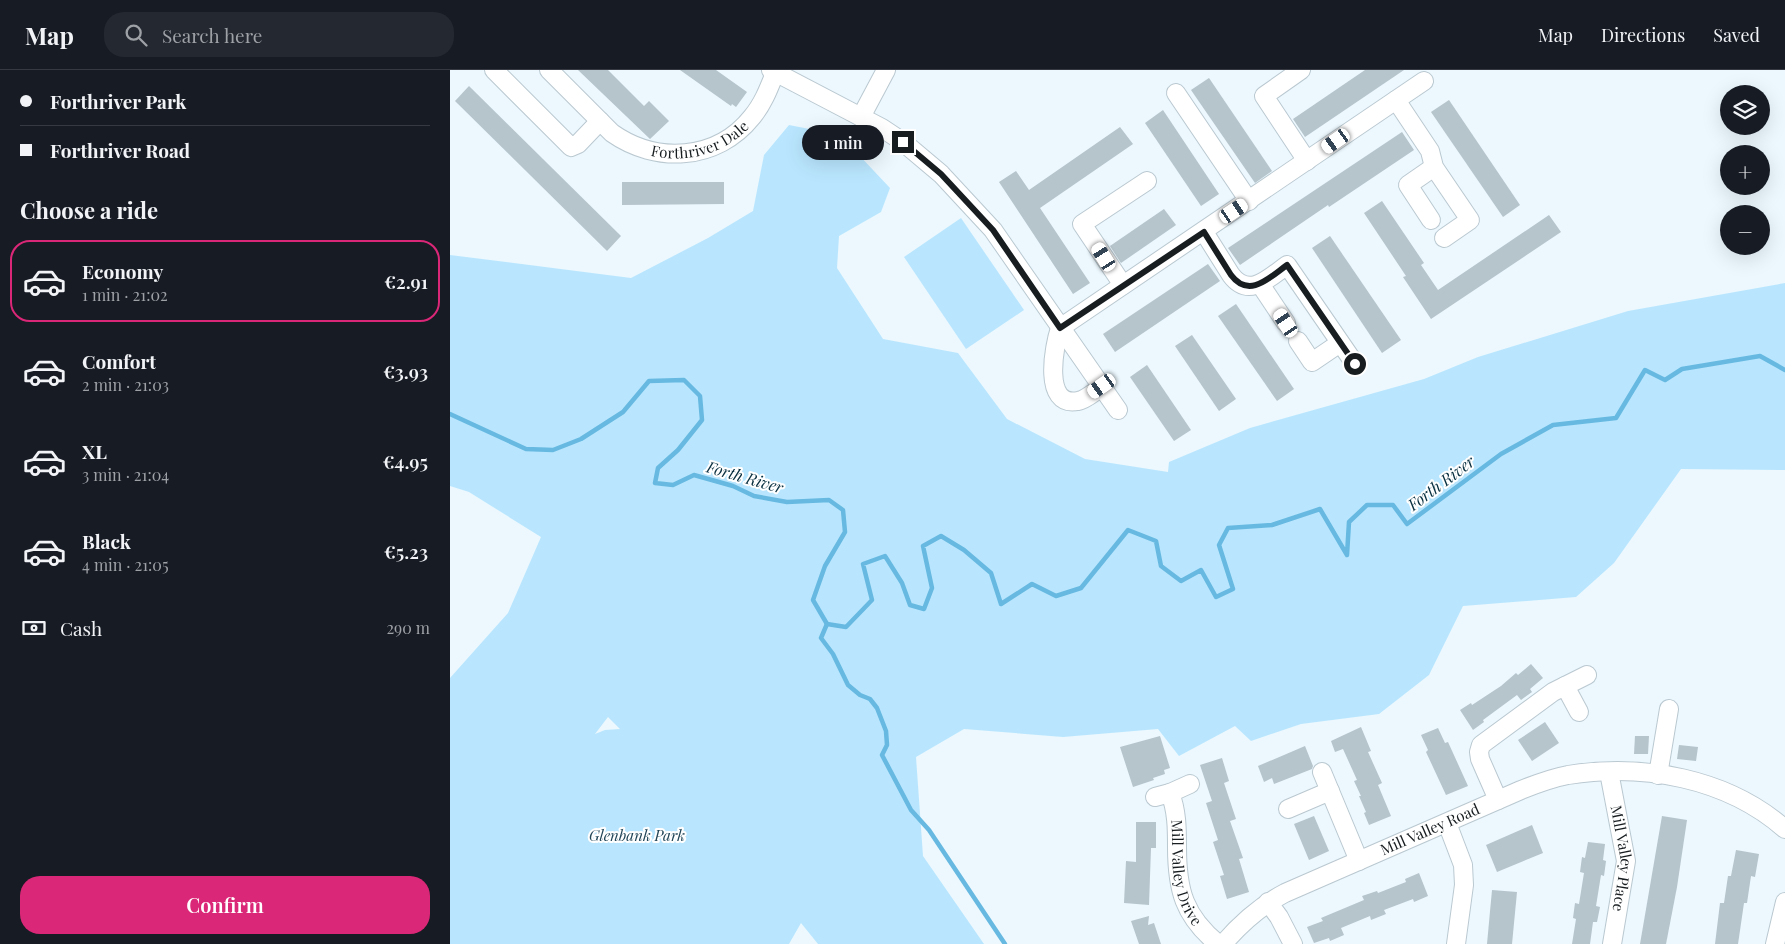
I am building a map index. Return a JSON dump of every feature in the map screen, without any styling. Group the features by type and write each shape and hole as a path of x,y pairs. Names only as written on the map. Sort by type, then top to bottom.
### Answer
{"street":[{"path":"494,70 571,147 578,144 600,121"},
{"name":"Forthriver Dale","path":"549,70 618,137 638,148 668,154 697,151 721,142 735,133 752,118 767,93 773,71"},
{"path":"861,117 886,70"},
{"path":"1301,70 1264,96 1307,161"},
{"path":"773,71 861,117 903,142 954,187 993,230 1118,410"},
{"path":"1102,386 1080,401 1071,402 1056,392 1053,384 1056,339 1060,328 1424,81"},
{"path":"1176,93 1249,201"},
{"path":"1396,100 1430,151 1434,167 1470,220 1444,238"},
{"path":"1431,220 1408,185 1434,167"},
{"path":"1123,285 1082,224 1147,181"},
{"path":"1204,232 1235,281 1243,285 1260,284 1287,265 1355,364"},
{"path":"1260,284 1286,323"},
{"path":"1298,341 1312,362 1340,343"},
{"path":"1498,800 1480,759 1481,745 1553,692 1586,675"},
{"path":"1565,686 1579,712"},
{"path":"1658,775 1669,708"},
{"path":"1322,772 1359,861"},
{"name":"Mill Valley Road","path":"1224,944 1250,915 1268,902 1498,800 1551,779 1567,775 1609,772 1658,775 1699,781 1739,797 1770,816 1785,829"},
{"name":"Mill Valley Place","path":"1609,772 1626,861 1612,944"},
{"name":"Mill Valley Drive","path":"1190,784 1163,795 1175,804 1177,866 1182,896 1198,925 1218,944"},
{"path":"1288,809 1330,791"},
{"path":"1448,823 1463,865 1464,885 1456,944"},
{"path":"1268,902 1280,917 1293,944"},
{"path":"1775,944 1785,902"}],"green space":[{"name":"Glenbank Park","path":"789,125 840,135 890,188 881,212 839,236 837,268 883,339 958,353 1007,419 1085,459 1168,472 1169,462 1250,428 1424,379 1478,357 1628,311 1785,283 1785,470 1681,469 1614,563 1576,597 1463,606 1429,675 1379,714 1301,724 1251,741 1235,726 1179,756 1158,729 1063,737 964,729 916,757 923,856 984,944 818,944 801,923 789,944 450,944 450,678 508,613 541,537 469,492 450,486 450,255 631,278 708,238 753,211 764,155","holes":["608,717 620,729 605,730 595,734"]},
{"path":"961,218 1024,310 966,349 904,257"}],"building":[{"path":"578,70 608,70 644,106 649,101 669,121 650,139"},
{"path":"680,70 716,70 747,92 736,107 732,104 731,106"},
{"path":"1365,70 1404,70 1305,137 1293,119"},
{"path":"1209,78 1272,171 1255,183 1191,90"},
{"path":"469,86 621,236 607,251 455,101"},
{"path":"1449,100 1520,205 1503,217 1431,112"},
{"path":"1163,110 1219,194 1201,206 1145,123"},
{"path":"1120,127 1133,144 1040,208 1090,283 1073,294 999,182 1016,171 1029,190"},
{"path":"1402,132 1414,150 1329,207 1328,205 1240,265 1228,248"},
{"path":"622,182 724,182 724,204 622,205"},
{"path":"1382,201 1424,263 1421,265 1438,290 1549,215 1561,232 1431,319 1403,277 1406,276 1364,213"},
{"path":"1164,209 1176,225 1121,263 1110,246"},
{"path":"1330,236 1401,340 1382,353 1312,248"},
{"path":"1208,264 1220,281 1115,352 1103,334"},
{"path":"1236,304 1294,389 1277,401 1218,316"},
{"path":"1192,335 1236,399 1219,411 1175,346"},
{"path":"1147,365 1191,430 1174,441 1130,377"},
{"path":"1531,664 1543,678 1530,689 1532,692 1521,700 1517,695 1483,720 1484,722 1473,730 1460,710 1471,703 1472,705 1501,686 1516,673 1518,675"},
{"path":"1545,722 1559,743 1532,761 1518,740"},
{"path":"1361,727 1371,751 1368,752 1382,783 1378,785 1391,816 1369,825 1359,796 1361,796 1354,781 1357,780 1343,749 1335,752 1331,741"},
{"path":"1438,728 1445,743 1448,742 1468,786 1446,795 1426,752 1428,750 1421,735"},
{"path":"1160,736 1170,768 1164,770 1165,774 1153,778 1154,780 1133,787 1120,747"},
{"path":"1635,736 1649,736 1648,754 1634,754"},
{"path":"1679,745 1698,747 1696,761 1677,759"},
{"path":"1305,746 1313,766 1312,769 1274,784 1272,778 1264,782 1258,766"},
{"path":"1222,758 1229,781 1224,783 1236,819 1230,821 1243,858 1239,859 1249,892 1227,899 1220,876 1224,875 1213,842 1218,840 1206,803 1212,801 1200,765"},
{"path":"1314,816 1329,851 1309,860 1294,824"},
{"path":"1662,816 1687,820 1677,887 1666,944 1640,944"},
{"path":"1136,822 1156,822 1156,848 1151,848 1149,905 1124,903 1126,861 1136,862"},
{"path":"1532,825 1543,853 1497,872 1486,845"},
{"path":"1588,842 1605,844 1603,860 1606,861 1604,876 1601,875 1596,906 1600,907 1597,922 1593,922 1590,944 1572,944 1576,919 1573,918 1575,903 1579,904 1584,873 1580,872 1582,857 1585,858"},
{"path":"1736,850 1759,854 1755,877 1751,876 1747,903 1744,903 1738,944 1715,944 1720,903 1724,903 1728,876 1731,876"},
{"path":"1419,873 1428,896 1414,902 1413,899 1384,910 1386,914 1371,920 1370,916 1341,928 1344,935 1330,941 1329,938 1314,943 1307,927 1323,921 1321,918 1364,900 1362,896 1377,891 1378,893 1406,882 1405,879"},
{"path":"1492,890 1517,892 1512,944 1487,944"},
{"path":"1149,916 1148,925 1154,923 1161,944 1139,944 1131,921"}],"waterway":[{"name":"Forth River","path":"827,624 846,627 872,600 863,564 885,556 902,583 910,605 924,609 932,588 923,546 941,536 964,550 991,573 1001,604 1032,584 1056,596 1081,588 1128,530 1156,541 1161,566 1181,581 1201,570 1216,597 1233,589 1219,545 1228,528 1272,525 1320,509 1347,555 1349,522 1367,505 1393,505 1407,524 1501,454 1553,425 1616,418 1645,370 1665,380 1682,369 1760,356 1785,370"},
{"name":"Forth River","path":"450,414 526,449 553,450 581,439 623,412 649,381 684,380 700,396 702,420 678,450 658,468 655,483 673,485 694,475 733,486 754,496 787,502 829,500 843,510 845,532 825,566 813,600 827,624"},
{"path":"827,624 821,638 833,654 848,685 860,695 870,699 877,708 886,731 887,745 882,755 911,810 929,830 1005,944"}],"route":[{"path":"903,142 941,174 993,230 1060,328 1204,232 1235,281 1243,285 1260,284 1287,265 1355,364"}]}
